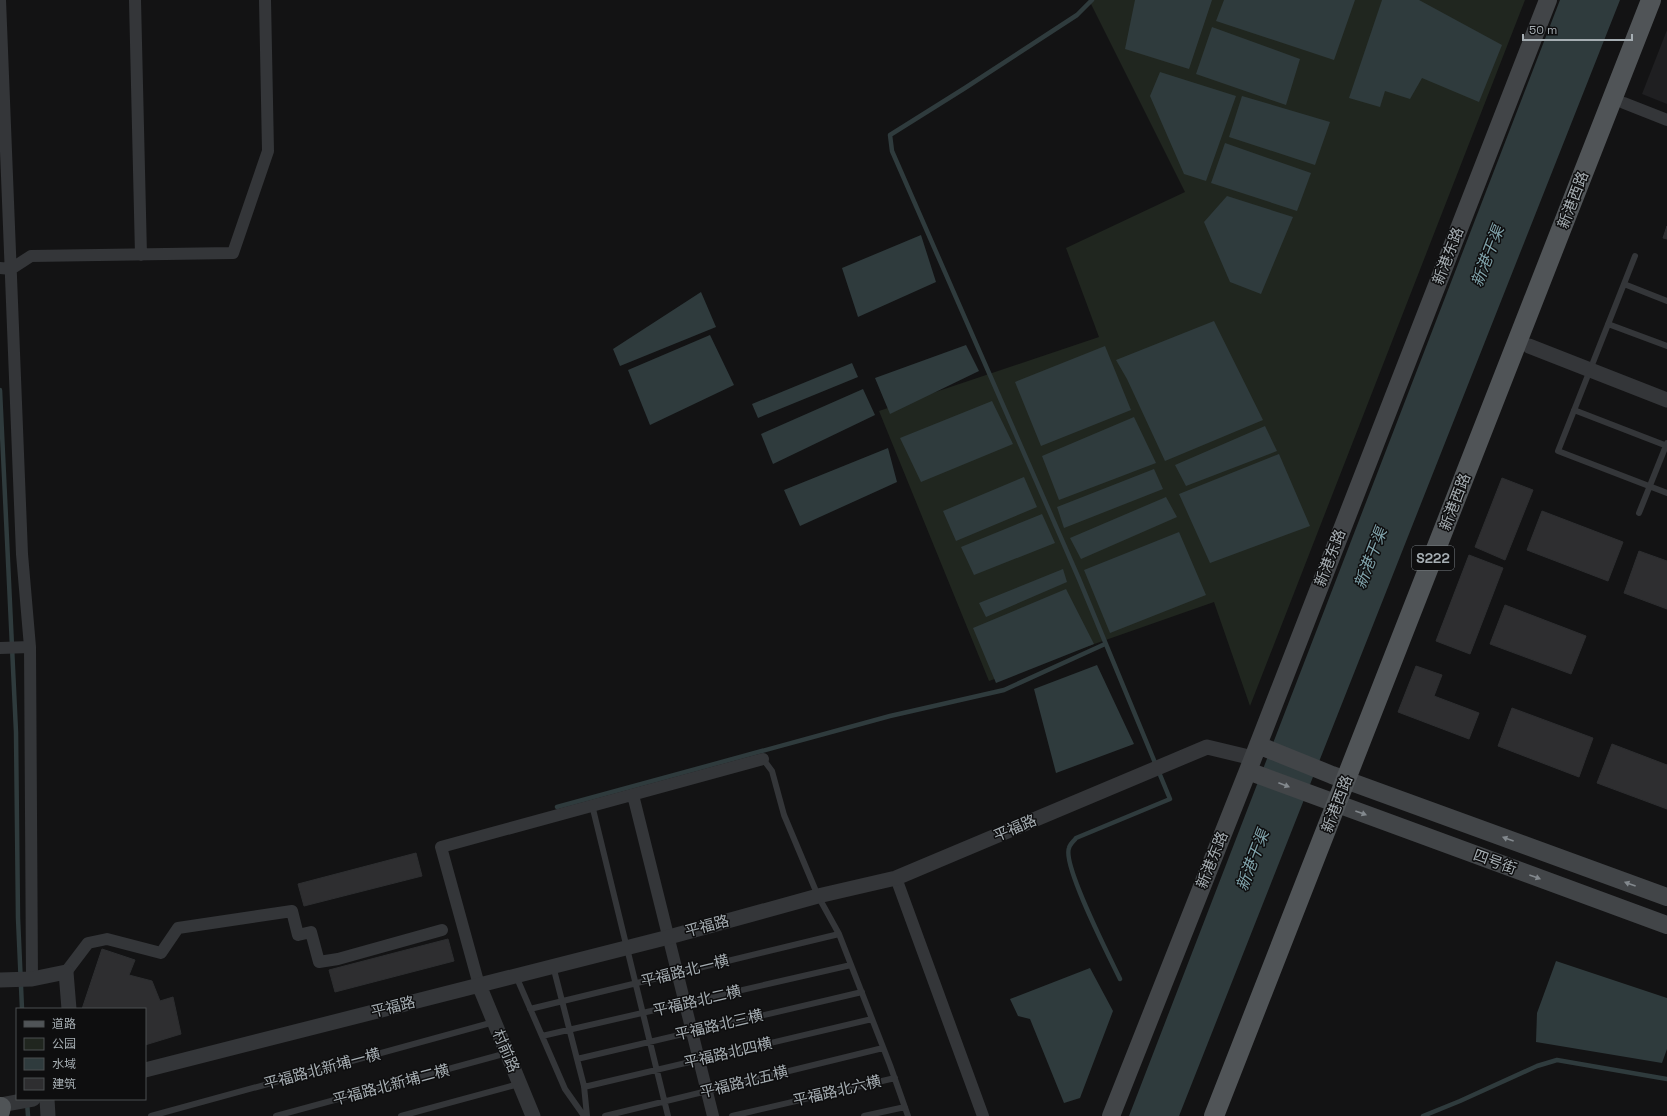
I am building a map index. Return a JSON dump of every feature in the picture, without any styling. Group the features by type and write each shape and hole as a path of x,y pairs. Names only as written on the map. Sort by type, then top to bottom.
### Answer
{"main road":[{"name":"新港东路","path":"1111,1116 1253,758 1548,0"},
{"name":"新港西路","path":"1214,1116 1651,0"},
{"name":"四号街","path":"1253,758 1332,775 1667,897"},
{"name":"四号街","path":"1253,758 1324,800 1667,925"}],"street":[{"path":"0,0 5,268 22,554 30,647 32,979"},
{"path":"136,0 141,255"},
{"path":"5,268 31,256 233,253 268,151 265,0"},
{"path":"1624,103 1667,120"},
{"path":"1529,346 1667,400"},
{"path":"0,648 30,647"},
{"name":"平福路","path":"146,1070 553,965 669,937 818,896 896,878 1207,747 1253,758"},
{"path":"479,985 441,847 763,759"},
{"path":"633,795 713,1116"},
{"path":"896,878 983,1116"},
{"path":"69,1008 66,972 88,942 107,939 162,953 178,928 292,911 298,934 311,932 319,962 338,959 442,930"},
{"path":"4,980 32,979 66,972"},
{"name":"村前路","path":"479,985 533,1116"},
{"path":"5,1106 29,1100"},
{"path":"47,1100 48,1116"}],"lane":[{"path":"1635,256 1558,451 1667,493"},
{"path":"1624,284 1667,301"},
{"path":"1608,324 1667,346"},
{"path":"1574,410 1667,445 1639,513"},
{"path":"763,759 772,771 784,815 818,896 839,934 884,1048 908,1116"},
{"path":"592,805 668,1116"},
{"name":"平福路北一横","path":"530,1009 839,934"},
{"path":"553,965 584,1087 585,1116"},
{"name":"平福路北二横","path":"542,1036 851,965"},
{"path":"516,975 565,1089 585,1116"},
{"name":"平福路北三横","path":"577,1059 862,992"},
{"name":"平福路北四横","path":"584,1087 872,1019"},
{"name":"平福路北新埔一横","path":"150,1116 494,1022"},
{"name":"平福路北五横","path":"604,1116 884,1048"},
{"name":"平福路北新埔二横","path":"276,1116 507,1053"},
{"name":"平福路北六横","path":"732,1116 895,1078"},
{"path":"401,1116 520,1083"},
{"path":"864,1116 905,1107"}],"shaded area":[{"path":"1667,30 1667,104 1642,94"}],"green space":[{"path":"1089,0 1525,0 1250,706 1214,602 989,681 879,411 1099,337 1066,248 1185,192"}],"water":[{"path":"1135,0 1212,0 1189,69 1125,49"},
{"path":"1224,0 1355,0 1334,60 1216,21"},
{"path":"1382,0 1419,0 1502,45 1479,102 1422,78 1410,99 1385,91 1380,107 1349,98"},
{"name":"新港干渠","path":"1560,0 1620,0 1179,1116 1129,1116"},
{"path":"1212,27 1300,59 1286,105 1196,74"},
{"path":"1160,72 1236,96 1206,181 1184,174 1150,96"},
{"path":"1242,96 1330,122 1315,165 1229,137"},
{"path":"1225,143 1311,173 1297,211 1211,183"},
{"path":"1227,196 1293,217 1261,294 1230,282 1204,222"},
{"path":"921,235 936,282 858,317 842,268"},
{"path":"701,292 716,327 620,366 613,349"},
{"path":"1214,321 1263,420 1165,461 1127,379 1116,360"},
{"path":"710,335 734,385 650,425 628,370"},
{"path":"966,345 979,371 890,414 875,378"},
{"path":"1105,346 1131,410 1041,446 1015,382"},
{"path":"852,363 858,377 758,418 752,404"},
{"path":"863,389 875,415 773,464 761,434"},
{"path":"992,401 1013,444 921,482 900,438"},
{"path":"1134,417 1156,463 1059,500 1042,456"},
{"path":"1265,426 1277,451 1186,486 1175,465"},
{"path":"888,448 897,482 800,526 784,490"},
{"path":"1279,454 1310,526 1210,563 1179,494"},
{"path":"1154,469 1163,489 1064,528 1057,507"},
{"path":"1024,477 1037,507 956,541 943,511"},
{"path":"1166,497 1177,517 1081,559 1070,538"},
{"path":"1042,514 1055,543 974,575 961,547"},
{"path":"1179,532 1206,595 1110,633 1084,570"},
{"path":"1063,569 1067,582 986,617 979,603"},
{"path":"1066,589 1094,644 996,683 973,628"},
{"path":"1097,665 1134,744 1056,773 1034,689"},
{"path":"1556,961 1667,998 1667,1049 1662,1063 1536,1042 1537,1013"},
{"path":"1090,968 1113,1011 1080,1098 1064,1103 1030,1019 1018,1016 1010,999"}],"building":[{"path":"1667,226 1667,239 1663,238"},
{"path":"1502,478 1533,490 1505,560 1475,547"},
{"path":"1542,511 1623,542 1608,581 1527,550"},
{"path":"1639,551 1667,561 1667,609 1624,593"},
{"path":"1469,555 1503,568 1470,654 1436,641"},
{"path":"1505,605 1586,636 1571,674 1490,644"},
{"path":"1416,666 1442,675 1434,696 1479,713 1469,739 1398,712"},
{"path":"1512,708 1593,738 1579,777 1498,746"},
{"path":"1612,744 1667,765 1667,809 1597,783"},
{"path":"416,853 422,876 304,906 298,884"},
{"path":"448,939 454,961 335,992 329,970"},
{"path":"102,949 135,960 129,975 152,981 160,1001 173,997 181,1034 146,1045 146,1008 82,1008"}],"waterway":[{"path":"1092,0 1077,15 890,135 892,151 1079,579 1170,799 1076,838 1069,848 1069,858 1079,891 1120,979"},
{"path":"0,390 16,732 18,918 22,1008"},
{"path":"557,807 890,716 1004,690 1105,644"},
{"path":"1423,1116 1537,1066 1557,1060 1667,1079"},
{"path":"27,1102 28,1116"}]}
